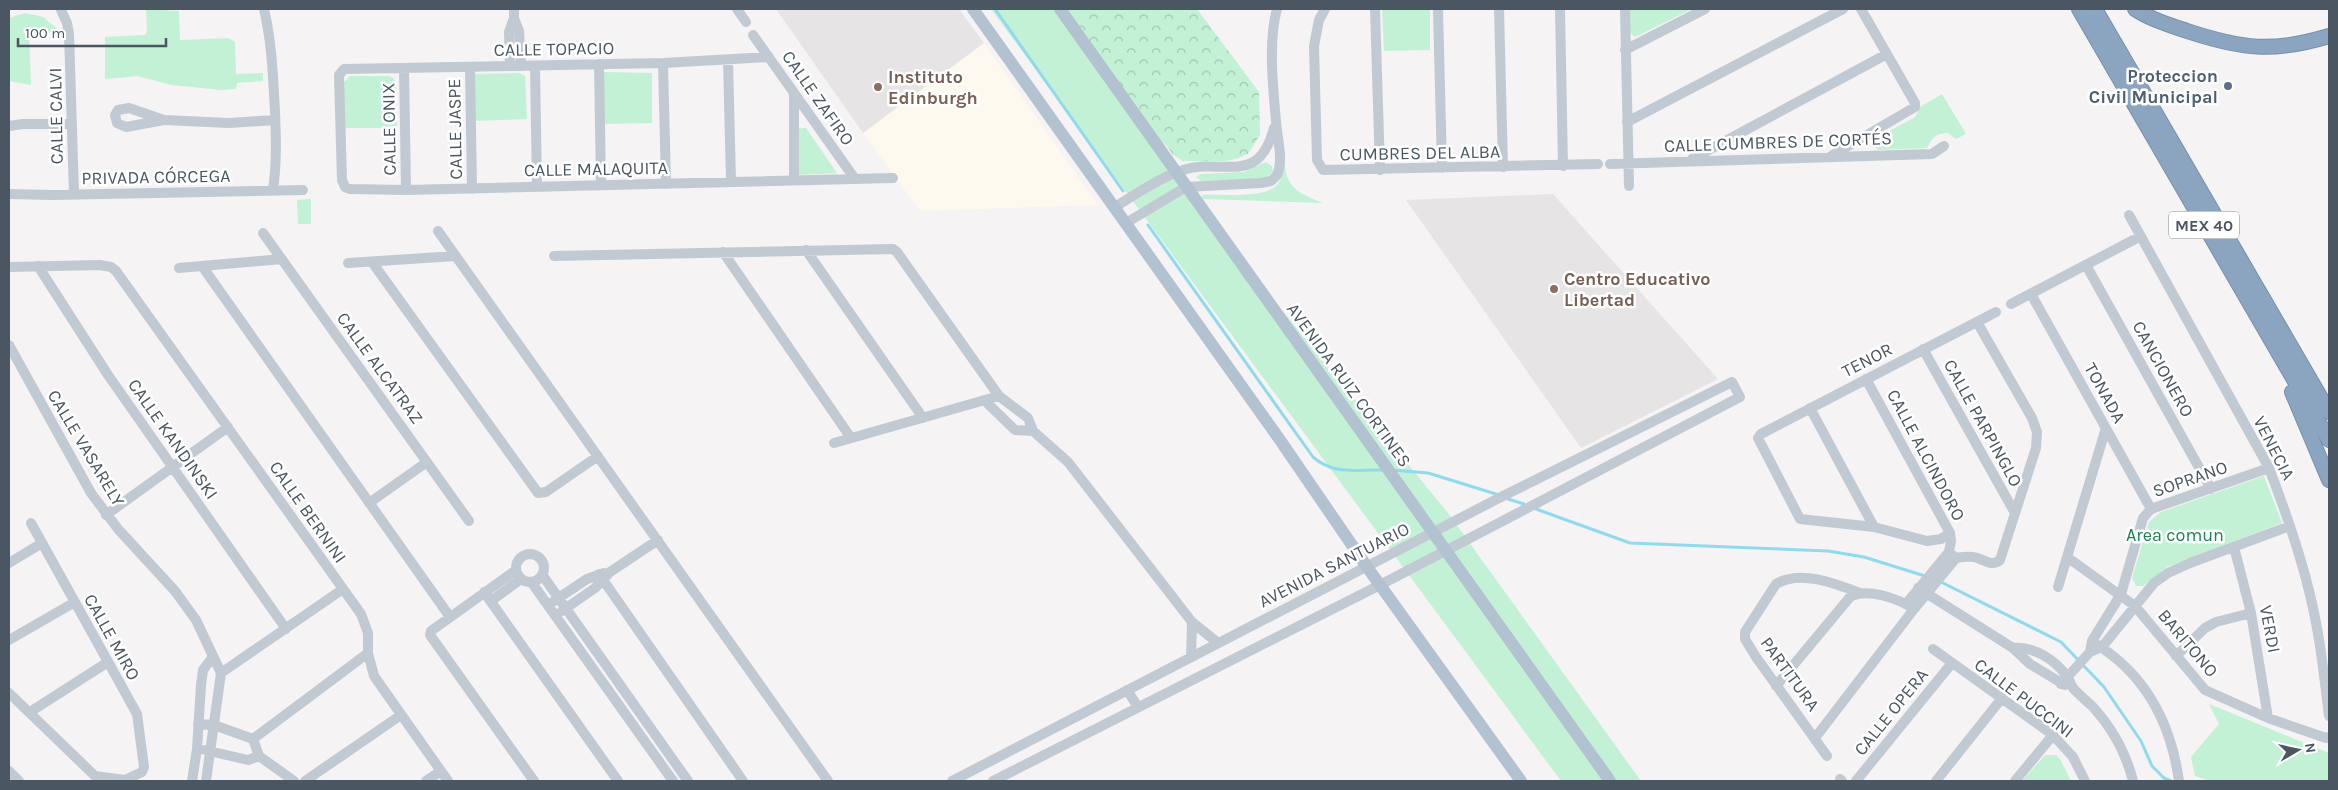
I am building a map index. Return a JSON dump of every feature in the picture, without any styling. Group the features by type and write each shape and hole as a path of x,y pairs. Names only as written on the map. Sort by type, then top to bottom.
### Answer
{"highway":[{"name":"MEX 40","path":"2079,9 2329,440"},
{"name":"MEX 40","path":"2095,9 2329,412"},
{"path":"2135,9 2144,15 2182,29 2225,43 2246,47 2290,45 2329,36"},
{"path":"2272,343 2329,480"}],"main road":[{"path":"973,9 1280,440 1367,567 1521,781"},
{"name":"AVENIDA RUIZ CORTINES","path":"1060,9 1610,781"}],"street":[{"name":"CALLE CALVI","path":"60,9 68,23 70,34 74,194"},
{"path":"264,9 271,44 275,120 276,164 273,189"},
{"path":"737,9 746,22"},
{"path":"1126,223 1186,187 1250,185 1275,179 1280,165 1276,122 1274,29 1277,9"},
{"name":"CUMBRES DEL ALBA","path":"1325,9 1318,20 1314,46 1318,165 1327,171 1598,164"},
{"path":"1376,9 1380,170"},
{"path":"1438,9 1442,168"},
{"path":"1499,9 1503,167"},
{"path":"1560,9 1563,166"},
{"path":"1625,9 1626,122 1629,186"},
{"path":"1626,50 1705,9"},
{"path":"1626,122 1843,9"},
{"path":"1830,156 1913,109 1915,103 1861,9"},
{"path":"514,13 519,31 521,66"},
{"path":"510,66 509,32 514,13"},
{"name":"CALLE ZAFIRO","path":"753,35 855,179"},
{"path":"1689,161 1887,54"},
{"name":"CALLE TOPACIO","path":"342,180 341,70 351,67 470,68 663,63 770,57"},
{"path":"728,60 730,182"},
{"path":"663,63 666,184"},
{"path":"599,64 601,186"},
{"path":"534,66 537,187"},
{"name":"CALLE ONIX","path":"404,68 406,190"},
{"name":"CALLE JASPE","path":"470,68 472,189"},
{"path":"794,93 794,180"},
{"path":"9,118 23,124"},
{"path":"164,120 229,123 275,120"},
{"path":"1115,207 1176,172 1194,168 1231,168 1248,165 1265,149 1276,122"},
{"path":"9,126 23,124 71,124"},
{"name":"CALLE CUMBRES DE CORTÉS","path":"1610,164 1932,154 1944,146"},
{"name":"CALLE MALAQUITA","path":"342,180 345,187 350,189 406,190 893,178"},
{"name":"PRIVADA CÓRCEGA","path":"9,194 303,190"},
{"name":"VENECIA","path":"2129,216 2268,468 2290,526 2310,595 2317,625 2329,716"},
{"path":"438,231 658,540 826,781"},
{"name":"CALLE ALCATRAZ","path":"263,233 469,521"},
{"path":"2011,304 2140,236"},
{"path":"554,256 889,248 897,252 999,396 1028,418 1033,432 1068,462 1192,622 1218,643"},
{"path":"806,250 923,418"},
{"path":"723,252 851,438"},
{"path":"348,263 456,256"},
{"path":"180,268 282,259"},
{"path":"372,262 538,493 546,492 598,456"},
{"name":"CALLE BERNINI","path":"38,266 100,265 116,270 366,623 368,653 374,676 448,781"},
{"name":"CANCIONERO","path":"2086,265 2211,489"},
{"path":"9,267 38,266"},
{"name":"CALLE KANDINSKI","path":"38,266 86,342 286,628"},
{"path":"202,266 450,617"},
{"name":"TONADA","path":"2031,294 2151,509"},
{"name":"TENOR","path":"1874,527 1798,517 1758,441 1761,434 1996,312"},
{"path":"1815,738 1910,607 1921,584 1937,565 1952,555 1971,557 1993,564 2000,560 2036,448 2037,432 2032,418 1977,322"},
{"name":"CALLE VASARELY","path":"9,345 84,482 106,515 175,591 196,620 212,658 221,673"},
{"name":"CALLE PARPINGLO","path":"1923,349 2015,513"},
{"name":"CALLE ALCINDORO","path":"1866,379 1950,533 1952,555"},
{"name":"AVENIDA SANTUARIO","path":"952,781 1434,532 1732,382 1740,397 1446,549"},
{"path":"834,443 999,396"},
{"path":"984,400 1014,430 1033,432"},
{"path":"1810,408 1874,527 1926,541 1941,539 1950,533"},
{"path":"106,515 228,427"},
{"path":"2058,588 2106,428"},
{"path":"369,503 427,462"},
{"name":"SOPRANO","path":"2092,641 2122,594 2143,518 2151,509 2268,468"},
{"name":"CALLE MIRO","path":"9,693 95,776 125,781 143,777 144,766 137,714 31,523"},
{"path":"2064,680 2090,652 2102,647 2154,583 2168,573 2190,562 2290,526"},
{"path":"556,616 604,575 658,540"},
{"path":"9,564 42,543"},
{"name":"VERDI","path":"2234,547 2251,612 2268,718"},
{"path":"993,781 1380,585 1446,549"},
{"path":"518,575 518,560 526,555 531,554 543,561 543,576 688,781"},
{"path":"1910,607 1931,590 1947,571 1952,555"},
{"name":"BARITONO","path":"2067,558 2122,594 2135,606 2205,690 2268,718 2327,738"},
{"path":"518,575 488,597 450,617 431,631 430,636 534,781"},
{"path":"518,575 532,583 673,781"},
{"path":"548,606 586,579 604,575"},
{"path":"604,575 743,781"},
{"path":"532,583 538,581 543,576"},
{"name":"PARTITURA","path":"1827,756 1776,686 1744,636 1776,584 1784,580 1791,578 1827,580 1860,593"},
{"path":"1921,584 2013,648 2030,664 2064,680"},
{"path":"206,781 221,673 343,589"},
{"path":"1776,686 1850,597 1860,593 1868,593 1910,607"},
{"path":"488,597 618,781"},
{"path":"9,640 74,602"},
{"path":"2176,656 2205,628 2216,622 2251,612"},
{"path":"1191,657 1192,622"},
{"path":"2090,652 2092,641 2102,647 2134,675 2158,709 2173,749 2179,781"},
{"path":"2013,648 2030,648 2037,651 2091,705 2113,732 2124,752 2133,781"},
{"name":"CALLE PUCCINI","path":"1933,649 2053,735 2073,757 2085,781"},
{"path":"253,739 368,653"},
{"path":"192,781 197,749 203,670 212,658"},
{"path":"30,712 108,662"},
{"name":"CALLE OPERA","path":"1856,781 1952,663"},
{"path":"1127,690 1138,707"},
{"path":"1936,781 2002,698"},
{"path":"305,781 401,715"},
{"path":"198,724 214,725 253,739"},
{"path":"2015,781 2053,735"},
{"path":"253,739 259,756 294,781"},
{"path":"197,749 248,760 259,756"},
{"path":"9,771 19,781"},
{"path":"426,781 441,771"}],"shaded area":[{"name":"Instituto Edinburgh","path":"776,9 959,9 984,43 863,133"},
{"path":"984,43 1098,205 920,211 863,133"},
{"name":"Centro Educativo Libertad","path":"1553,194 1718,379 1581,448 1406,200"}],"green space":[{"path":"146,9 179,11 180,40 228,38 235,42 236,74 263,73 263,81 237,83 236,89 221,90 172,85 137,76 105,79 105,37 145,35 147,32"},
{"path":"991,9 1053,9 1177,182 1448,513 1641,781 1561,781"},
{"path":"1063,9 1197,9 1259,92 1260,135 1248,154 1225,161 1183,161 1173,155 1163,141 1177,181"},
{"path":"1382,9 1430,9 1430,50 1384,51"},
{"path":"1692,9 1635,37 1629,32 1628,10"},
{"path":"25,13 43,17 61,32 29,33 31,85 9,81 9,18"},
{"path":"604,72 652,73 652,123 603,124 602,74"},
{"path":"519,73 525,76 527,119 473,121 473,74"},
{"path":"350,76 389,76 393,78 396,83 397,128 344,128 344,82"},
{"path":"1942,94 1966,134 1956,139 1948,133 1937,135 1927,148 1878,150 1873,145 1875,139 1915,117 1920,107"},
{"path":"806,128 837,173 798,175 798,129"},
{"path":"1266,162 1272,166 1273,171 1265,179 1201,181 1196,177 1201,174 1244,172"},
{"path":"1282,165 1285,165 1289,180 1297,190 1323,203 1202,199 1202,195 1254,194 1272,189 1280,180"},
{"path":"311,199 311,224 298,224 297,200"},
{"name":"Area comun","path":"2264,476 2282,523 2167,567 2143,586 2136,586 2132,578 2149,522 2161,512"},
{"path":"2209,704 2329,753 2329,781 2210,781 2195,776 2191,757 2219,724"},
{"path":"2045,755 2056,755 2060,759 2071,781 2022,781"}],"waterway":[{"path":"995,9 1123,191"},
{"path":"1148,225 1313,457 1329,467 1338,469 1383,470"},
{"path":"1392,470 1428,473 1496,494"},
{"path":"1508,499 1524,504"},
{"path":"1536,509 1630,543 1828,551 1864,557 1925,576"},
{"path":"1941,582 2061,642 2104,687 2141,741 2152,766 2164,778 2171,781"}],"place":[{"name":"Proteccion Civil Municipal","path":"2228,86"},
{"name":"Instituto Edinburgh","path":"878,87"},
{"name":"Centro Educativo Libertad","path":"1554,289"}]}
